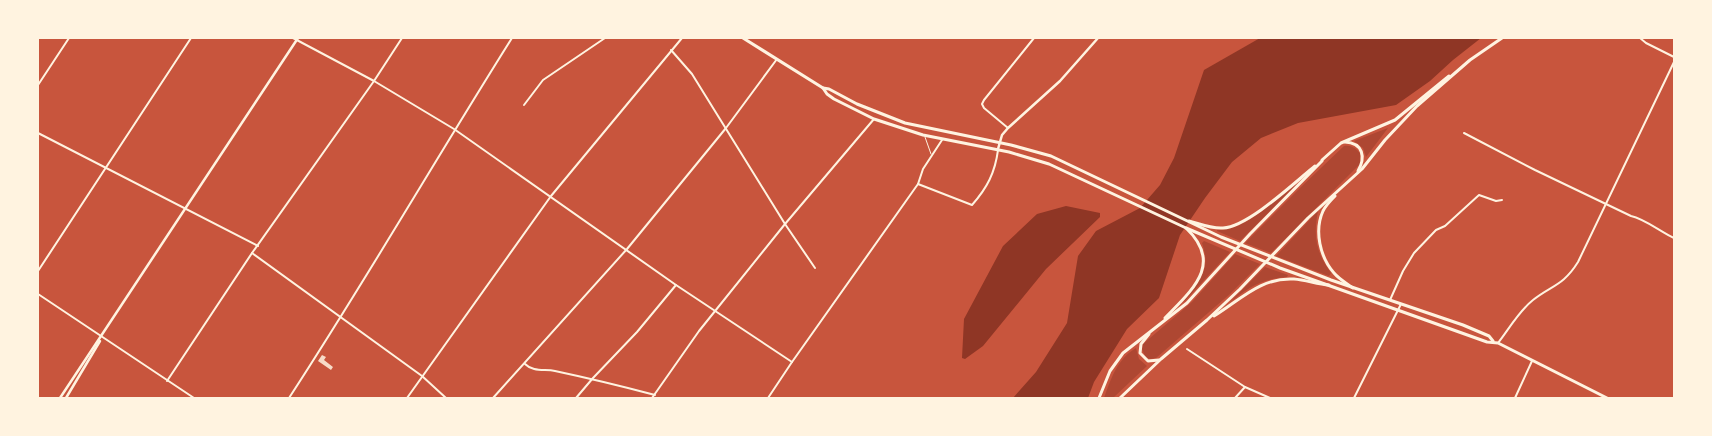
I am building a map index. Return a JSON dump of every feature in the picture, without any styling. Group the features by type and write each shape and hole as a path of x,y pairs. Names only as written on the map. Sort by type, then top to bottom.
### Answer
{"main road":[{"path":"743,38 823,88 829,89 868,109 905,123 1051,156 1221,238 1283,263 1489,336 1496,342 1532,361 1608,398"},
{"path":"1099,398 1110,371 1132,345 1187,304 1250,234 1341,143 1395,120 1502,38"},
{"path":"1120,398 1240,289 1308,218 1368,163 1403,120 1462,67"},
{"path":"823,88 826,94 834,99 874,119 922,135 1038,160 1186,228 1280,268 1487,342 1496,342"},
{"path":"1341,143 1351,143 1361,150 1363,154 1362,163 1357,174"},
{"path":"1190,222 1216,228 1238,224 1262,208 1322,161"},
{"path":"1341,188 1322,213 1319,240 1322,254 1332,271 1352,288"},
{"path":"1160,324 1187,295 1202,273 1204,259 1202,248 1196,238 1186,228"},
{"path":"1207,320 1254,288 1268,282 1295,279 1329,285"},
{"path":"1152,330 1141,344 1140,353 1148,361 1161,359"}],"street":[{"path":"38,85 69,38"},
{"path":"38,271 191,38"},
{"path":"293,38 374,81 454,129 627,248 676,285 792,362"},
{"path":"167,381 252,253 374,81 402,38"},
{"path":"289,398 341,318 454,129 512,38"},
{"path":"524,106 544,80 605,38"},
{"path":"407,398 551,196 682,38"},
{"path":"1008,128 984,108 982,104 1034,38"},
{"path":"918,184 972,206 990,181 1002,135 1060,81 1098,38"},
{"path":"1221,38 1229,38"},
{"path":"1640,38 1674,56"},
{"path":"66,398 98,347 102,337 298,39"},
{"path":"671,50 692,74 785,224 816,268"},
{"path":"493,398 627,248 726,128 777,59"},
{"path":"1496,342 1534,299 1560,284 1571,273 1578,262 1674,62"},
{"path":"652,398 699,330 874,119"},
{"path":"38,133 258,246"},
{"path":"1464,133 1535,170 1631,216 1639,218 1674,238"},
{"path":"768,398 918,184 923,169 942,139"},
{"path":"1390,300 1403,271 1414,253 1436,230 1445,226 1479,195 1496,201 1502,200"},
{"path":"252,253 422,376 446,398"},
{"path":"576,398 637,332 676,285"},
{"path":"38,294 194,398"},
{"path":"1354,398 1402,304"},
{"path":"60,398 94,345 102,337"},
{"path":"1186,349 1245,386 1270,398"},
{"path":"1515,398 1532,361"},
{"path":"525,364 534,369 546,369 593,378 655,395"},
{"path":"1235,398 1245,386"}],"lane":[{"path":"922,135 928,143 932,156"}],"shaded area":[{"path":"1260,38 1481,38 1430,81 1396,105 1298,123 1261,138 1232,162 1180,235 1159,298 1127,329 1094,382 1088,398 1013,398 1036,372 1067,323 1078,256 1096,231 1140,208 1160,185 1174,158 1204,70"},
{"path":"1388,128 1366,157 1363,148 1354,141"},
{"path":"1344,146 1353,147 1360,153 1360,164 1271,253 1245,243 1301,187"},
{"path":"1298,183 1240,241 1217,231 1228,229 1249,220"},
{"path":"1066,206 1100,213 1100,217 1046,269 983,346 965,359 962,358 964,319 1003,246 1037,214"},
{"path":"1318,211 1317,244 1322,258 1331,273 1329,276 1276,256"},
{"path":"1204,241 1230,252 1183,303 1204,270 1205,254 1202,243"},
{"path":"1235,254 1260,264 1230,294 1156,358 1146,358 1142,349 1143,344 1192,302"},
{"path":"1265,267 1288,275 1287,277 1262,282 1243,292 1229,303"},
{"path":"1136,348 1139,359 1147,366 1113,398 1104,398 1119,364"}],"building":[{"path":"322,355 326,357 324,360 333,367 331,370 318,361"}]}
